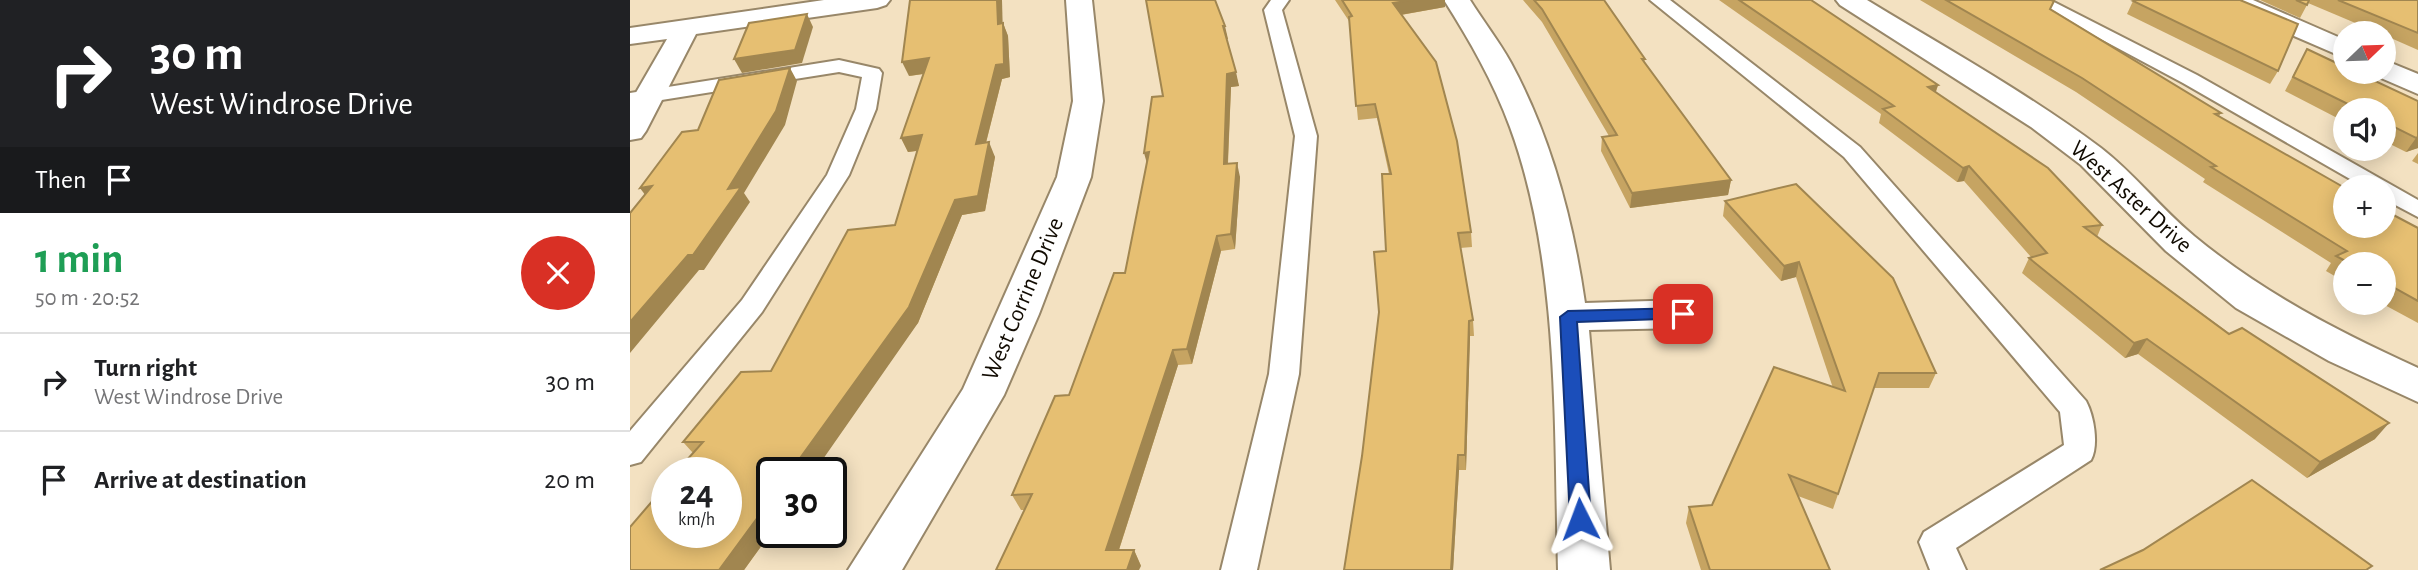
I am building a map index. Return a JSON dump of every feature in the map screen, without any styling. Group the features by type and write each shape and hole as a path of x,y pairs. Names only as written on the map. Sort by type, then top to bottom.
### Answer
{"street":[{"path":"643,27 686,27 877,0"},
{"name":"West Corrine Drive","path":"874,570 982,395 1019,314 1074,177 1088,101 1084,31 1079,0"},
{"path":"1457,0 1477,27 1498,65 1525,128 1558,257 1568,317 1584,570"},
{"name":"West Aster Drive","path":"1849,0 2042,120 2093,158 2179,243 2250,299 2344,351 2418,386"},
{"path":"2231,0 2333,45"},
{"path":"630,131 640,98 686,27"},
{"path":"2396,75 2418,85"},
{"path":"1568,317 1683,314"}],"lane":[{"path":"1239,570 1284,374 1306,136 1273,10 1279,0"},
{"path":"1659,0 1852,152 2075,409 2080,452 1936,542 1948,570"},
{"path":"2037,0 2190,79 2359,175"},
{"path":"630,453 752,306 838,175 866,109 872,73 839,66 640,98"},
{"path":"2396,197 2418,210"}],"building":[{"path":"910,0 997,0 998,24 1003,23 1004,64 996,65 976,144 989,142 978,196 955,200 909,307 801,457 756,457 756,520 742,539 742,457 690,457 703,442 683,442 741,372 771,371 848,230 895,225 922,135 901,138 929,58 902,62"},
{"path":"1146,0 1215,0 1225,26 1236,72 1227,74 1224,164 1237,163 1231,234 1217,236 1187,349 1173,350 1106,550 1134,550 1127,570 996,570 1032,494 1012,495 1055,396 1069,395 1114,273 1125,273 1149,152 1144,153 1152,97 1163,96"},
{"path":"1342,0 1413,0 1393,3 1436,62 1457,141 1471,232 1458,233 1473,320 1469,321 1465,455 1458,455 1451,570 1344,570 1362,456 1379,312 1374,252 1386,251 1382,174 1391,174 1375,104 1356,106 1349,17 1352,16"},
{"path":"1534,0 1604,0 1645,59 1642,59 1731,180 1632,193 1602,137 1617,135 1542,9"},
{"path":"1739,0 1811,0 1938,85 1928,87 2048,168 2102,225 2084,227 2229,334 2242,328 2389,423 2320,462 2147,339 2134,343 2029,258 2047,253 1969,166 1963,168 1883,109 1894,106"},
{"path":"1946,0 2054,1 2050,9 2221,113 2215,114 2333,181 2333,238 2396,238 2396,216 2418,228 2418,301 2396,289 2396,252 2345,252 2347,251 2211,167 2216,166 2082,78"},
{"path":"2240,0 2298,24 2278,71 2133,1"},
{"path":"2296,0 2309,0 2307,5"},
{"path":"2338,0 2418,0 2418,33 2396,24 2396,21 2389,21"},
{"path":"807,14 795,50 734,59 749,23"},
{"path":"2307,49 2333,61 2333,84 2382,84 2418,101 2418,137 2396,128 2396,98 2336,98 2293,77"},
{"path":"790,68 776,111 728,189 741,187 693,255 688,255 630,322 630,213 652,186 640,188 682,132 698,130 719,80"},
{"path":"1796,184 1893,278 1936,373 1879,373 1838,494 1789,475 1830,570 1710,570 1689,507 1712,505 1774,367 1845,391 1799,262 1784,266 1725,201"},
{"path":"2252,480 2372,566 2366,570 2100,570 2143,550"},
{"path":"651,503 651,548 735,548 719,570 630,570 630,527"}],"route":[{"path":"1580,519 1568,317 1683,314"}]}
